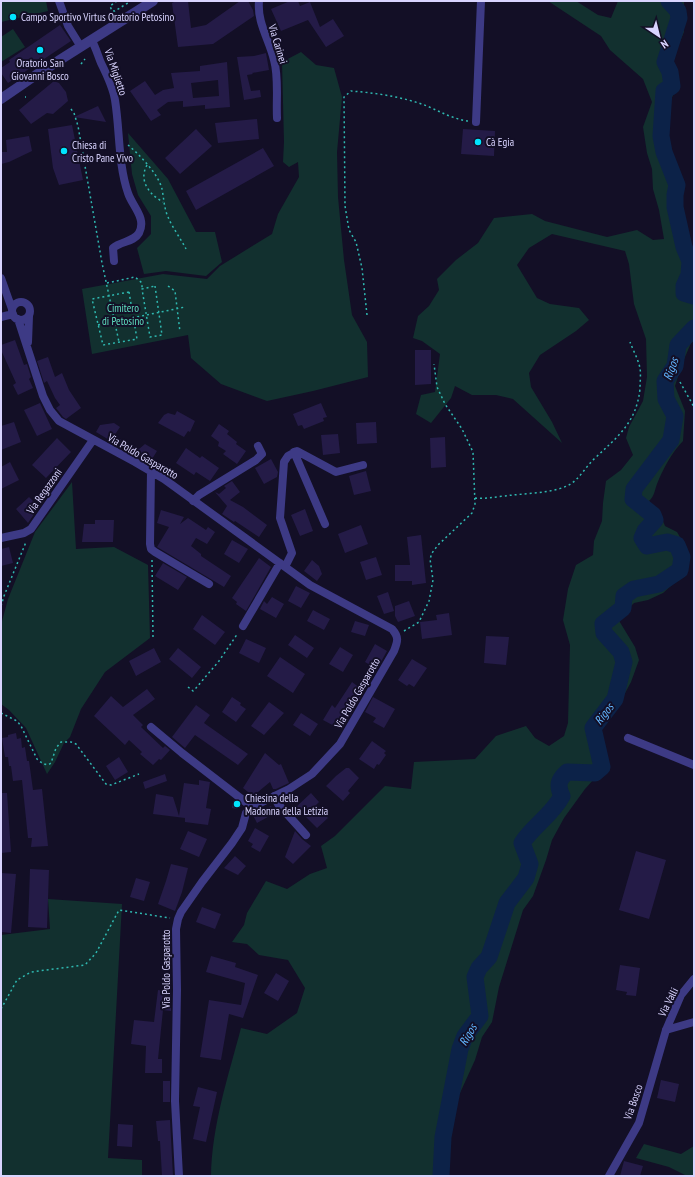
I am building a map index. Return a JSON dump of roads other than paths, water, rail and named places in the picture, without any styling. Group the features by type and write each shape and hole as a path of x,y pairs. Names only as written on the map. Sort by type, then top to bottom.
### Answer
{"street":[{"path":"59,1 68,26 81,47"},
{"path":"1,100 36,75 153,1"},
{"name":"Via Carinei","path":"259,1 258,9 260,20 274,60 277,118"},
{"path":"476,122 481,1"},
{"name":"Via Miglietto","path":"92,40 110,81 115,98 123,173 128,194 140,217 141,224 139,233 132,239 119,243 113,248 114,261"},
{"name":"Via Poldo Gasparotto","path":"1,278 28,347 43,396 54,416 58,420 150,471 310,585 392,629 398,635 398,642 394,651 340,744 312,774 289,789 252,807 246,813 242,828 202,882 181,912 178,919 176,929 177,990 175,1101 179,1176"},
{"path":"1,316 14,314 24,319 29,316 30,307 26,303 18,302 14,314"},
{"name":"Via Poldo Gasparotto","path":"28,347 29,316"},
{"name":"Via Regazzoni","path":"1,538 24,533 31,529 93,440"},
{"path":"193,501 199,495 256,460 262,454 258,446"},
{"path":"243,626 292,553 280,518 284,462 288,456 297,451 336,472 363,465"},
{"path":"294,452 325,524"},
{"path":"150,471 151,549 209,584"},
{"path":"151,727 252,807"},
{"path":"628,738 694,765"},
{"path":"274,796 278,804 306,835"},
{"name":"Via Valli","path":"666,1030 681,995 694,980"},
{"name":"Via Valli","path":"666,1030 694,1022"},
{"name":"Via Bosco","path":"608,1176 639,1123 666,1030"}],"waterway":[{"name":"Rigos","path":"669,1 678,11 679,18 665,62 670,72 672,86 664,91 661,136 664,152 677,185 675,207 684,247 690,261 689,275 684,286 684,293 694,296"},
{"name":"Rigos","path":"441,1176 443,1137 460,1049 465,1036 480,1016 475,977 479,968 489,957 507,903 526,878 530,864 522,843 531,831 558,803 562,796 559,789 559,783 567,772 595,773 602,767 593,728 615,699 624,662 621,652 604,633 603,624 623,608 624,596 634,589 659,584 680,570 682,557 677,545 667,542 647,546 642,538 645,531 655,520 653,515 633,499 634,489 671,440 675,416 666,399 665,381 675,366 678,345 694,328"}],"place":[{"name":"Campo Sportivo Virtus Oratorio Petosino","path":"13,17"},
{"name":"Oratorio San Giovanni Bosco","path":"40,50"},
{"name":"Cà Egia","path":"478,142"},
{"name":"Chiesa di Cristo Pane Vivo","path":"64,151"},
{"name":"Chiesina della Madonna della Letizia","path":"237,804"}],"park label":[{"name":"Cimitero di Petosino","path":"123,314"}]}
